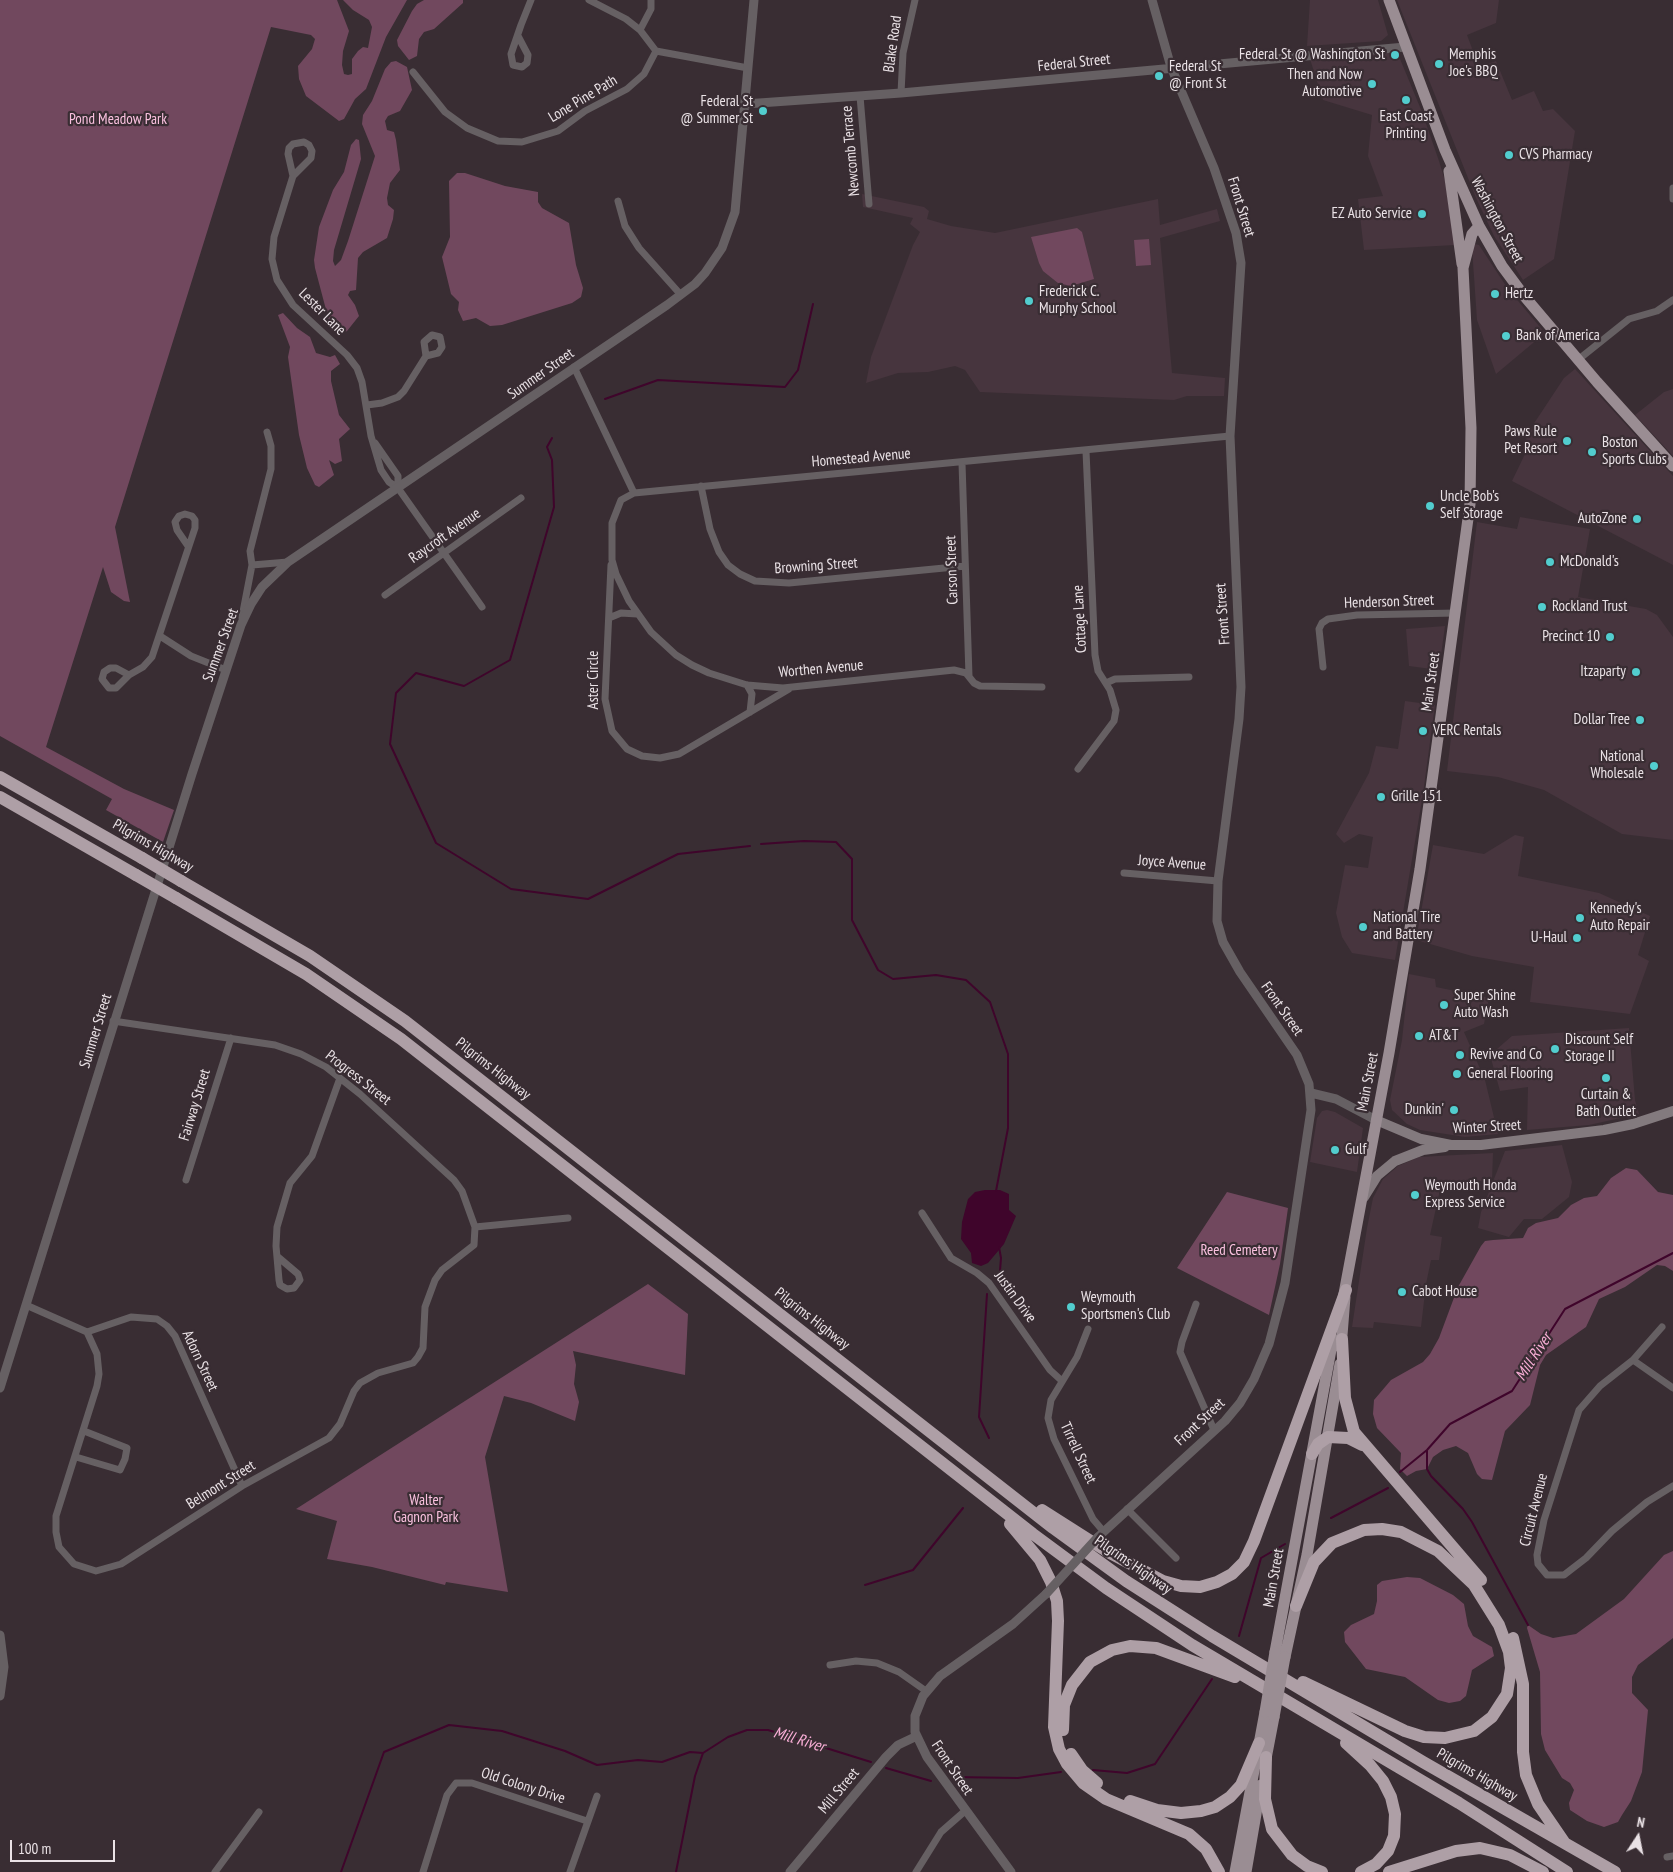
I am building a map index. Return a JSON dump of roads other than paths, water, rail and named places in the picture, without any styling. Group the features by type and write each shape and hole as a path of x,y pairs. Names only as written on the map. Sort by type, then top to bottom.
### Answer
{"highway":[{"name":"Pilgrims Highway","path":"0,777 310,956 405,1021 962,1457 1110,1570 1212,1636 1615,1872"},
{"path":"0,797 290,964 375,1020 951,1470 1106,1588 1160,1624 1470,1810 1567,1872"},
{"path":"962,1457 1083,1537 1144,1573 1181,1586 1200,1587 1217,1582 1236,1570 1249,1552 1346,1290"},
{"path":"1342,1340 1343,1381 1348,1415 1354,1432 1369,1452 1477,1575 1502,1612 1515,1643 1521,1672 1523,1752 1528,1781 1538,1804 1565,1844"},
{"path":"1312,1454 1318,1444 1328,1438 1352,1440 1369,1452"},
{"path":"951,1470 990,1504 1023,1539 1040,1560 1053,1588 1058,1621 1054,1727 1059,1749 1066,1764 1083,1783 1106,1799 1189,1834 1206,1849 1219,1872"},
{"path":"1212,1636 1398,1728 1424,1737 1451,1738 1474,1731 1496,1713 1506,1694 1510,1679 1510,1657 1502,1633 1488,1604 1469,1579 1451,1561 1431,1546 1407,1534 1388,1529 1370,1529 1353,1533 1332,1542 1319,1554 1312,1566 1296,1606"},
{"path":"1258,1684 1205,1667 1162,1650 1143,1646 1124,1647 1100,1655 1083,1670 1069,1690 1062,1720 1064,1735 1070,1753 1090,1778 1120,1797 1163,1811 1196,1812 1211,1808 1225,1800 1244,1781 1259,1743"},
{"path":"1304,1711 1366,1760 1383,1781 1391,1797 1395,1819 1392,1841 1380,1860 1361,1872"},
{"path":"1266,1757 1265,1799 1272,1829 1292,1855 1322,1872"},
{"path":"1389,1872 1456,1851 1480,1848 1510,1855 1543,1872"}],"main road":[{"name":"Washington Street","path":"1389,0 1445,150 1478,223 1509,276 1673,466"},
{"path":"1445,150 1457,214 1458,244 1463,268"},
{"path":"1458,244 1463,232 1478,223"},
{"name":"Main Street","path":"1246,1872 1266,1757 1269,1715 1312,1454 1330,1352 1346,1290 1420,869 1470,504 1472,468 1469,357 1463,268 1472,234 1478,223"},
{"name":"Winter Street","path":"1376,1120 1420,1139 1451,1145 1481,1146 1598,1131 1633,1124 1673,1110"},
{"path":"1362,1201 1377,1176 1395,1161 1423,1150 1451,1145"},
{"name":"Main Street","path":"1280,1655 1296,1606 1328,1438 1342,1340 1346,1290"},
{"name":"Main Street","path":"1235,1872 1259,1743 1269,1715"}],"street":[{"path":"518,36 531,0"},
{"path":"588,0 626,19 640,30 656,50 664,54 748,68"},
{"path":"640,30 651,9 651,0"},
{"name":"Summer Street","path":"0,1388 114,1021 241,625 262,587 288,562 681,295 695,284 714,261 732,225 737,198 754,0"},
{"name":"Blake Road","path":"901,93 905,43 914,0"},
{"name":"Front Street","path":"1011,1872 931,1763 916,1736 915,1716 926,1691 945,1672 1013,1624 1046,1594 1101,1535 1233,1412 1254,1379 1264,1358 1275,1324 1290,1254 1310,1122 1311,1093 1306,1075 1297,1055 1240,972 1223,942 1216,915 1218,881 1239,719 1241,687 1230,436 1241,285 1240,252 1236,232 1214,168 1171,67 1152,0"},
{"name":"Federal Street","path":"745,104 901,93 1406,47"},
{"name":"Lone Pine Path","path":"413,72 445,112 466,128 498,141 522,142 558,131 585,111 627,89 644,74 656,50"},
{"name":"Newcomb Terrace","path":"860,96 869,204"},
{"name":"Lester Lane","path":"293,176 288,154 289,148 293,144 304,142 309,145 312,151 311,158 293,176 274,237 272,259 277,280 293,305 352,361 360,374 371,436 381,470 390,482 398,488 482,607"},
{"path":"1673,188 1673,199"},
{"path":"618,201 625,226 639,248 681,295"},
{"path":"1579,359 1629,319 1657,311 1673,300"},
{"path":"367,406 382,404 398,397 404,391 426,356"},
{"path":"574,367 634,493"},
{"path":"241,625 252,565 250,551 272,461 271,446 267,432"},
{"name":"Homestead Avenue","path":"634,493 1230,436"},
{"name":"Cottage Lane","path":"1078,769 1116,716 1114,697 1098,671 1095,655 1086,451"},
{"name":"Carson Street","path":"962,463 969,676"},
{"name":"Browning Street","path":"701,486 710,529 719,552 734,570 755,581 789,583 965,566"},
{"name":"Worthen Avenue","path":"634,493 622,500 614,514 610,533 612,560 620,586 637,614 651,632 676,655 709,673 747,685 790,688 807,684 954,670 969,676 974,683 987,687 1042,687"},
{"name":"Raycroft Avenue","path":"385,595 521,498"},
{"path":"129,675 147,663 160,636 188,546"},
{"name":"Aster Circle","path":"612,560 606,710 612,731 627,749 647,757 670,757 688,750 790,688"},
{"path":"252,565 288,562"},
{"path":"609,618 621,612 637,614"},
{"name":"Henderson Street","path":"1323,667 1319,633 1320,625 1324,621 1356,615 1456,613"},
{"path":"160,636 191,656 226,670"},
{"path":"1106,683 1120,679 1189,677"},
{"path":"747,685 752,694 750,712"},
{"name":"Joyce Avenue","path":"1124,873 1218,881"},
{"name":"Progress Street","path":"114,1021 286,1048 326,1067 454,1180 462,1191 475,1227"},
{"name":"Fairway Street","path":"186,1180 231,1038"},
{"path":"278,1258 276,1246 277,1227 290,1183 312,1156 340,1078"},
{"name":"Winter Street","path":"1311,1093 1336,1099 1376,1120"},
{"name":"Justin Drive","path":"922,1213 952,1258 977,1273 989,1283 1050,1370 1062,1381"},
{"path":"475,1227 568,1218"},
{"name":"Belmont Street","path":"87,1332 98,1354 99,1374 84,1431 56,1516 56,1532 59,1547 71,1561 84,1569 96,1571 121,1564 242,1486 329,1438 340,1424 354,1391 360,1383 378,1373 412,1362 418,1357 423,1348 425,1307 429,1292 442,1270 474,1245 475,1227"},
{"path":"1196,1304 1180,1352 1214,1430"},
{"path":"26,1305 87,1332"},
{"name":"Adorn Street","path":"87,1332 131,1317 156,1319 167,1326 176,1336 242,1486"},
{"name":"Circuit Avenue","path":"1662,1327 1633,1360 1594,1392 1575,1420 1544,1520 1537,1556 1538,1564 1547,1575 1564,1575 1586,1558 1612,1531 1647,1502 1673,1486"},
{"name":"Tirrell Street","path":"1088,1329 1078,1357 1062,1381 1048,1411 1050,1430 1101,1535"},
{"path":"1633,1360 1673,1388"},
{"path":"76,1457 120,1470 125,1459 127,1448 84,1431"},
{"path":"1128,1509 1176,1558"},
{"path":"0,1634 4,1667 0,1696"},
{"path":"830,1666 856,1661 878,1663 899,1672 926,1691"},
{"name":"Mill Street","path":"790,1872 886,1757 898,1745 916,1736"},
{"name":"Old Colony Drive","path":"423,1872 447,1795 456,1783 472,1783 587,1821"},
{"path":"570,1872 597,1796"},
{"path":"916,1872 941,1832 965,1811"},
{"path":"216,1872 259,1812"}],"waterway":[{"path":"605,399 658,380 785,387 798,370 813,304"},
{"path":"552,438 547,447 552,460 554,507 510,660 464,686 416,673 396,693 390,744 436,843 511,889 588,899 678,854 750,846"},
{"path":"761,844 804,841 836,842 852,859 852,920 878,970 893,979 936,975 966,980 990,1002 1008,1054 1008,1128 996,1191"},
{"path":"999,1247 1001,1258 999,1284"},
{"name":"Mill River","path":"1400,1472 1427,1450 1450,1424 1512,1391 1565,1309 1673,1253"},
{"path":"987,1294 979,1417 989,1438"},
{"path":"1427,1451 1427,1469 1431,1476 1463,1509 1472,1522 1528,1625"},
{"name":"Mill River","path":"1331,1518 1388,1488"},
{"path":"865,1585 913,1570 963,1508"},
{"name":"Mill River","path":"1239,1636 1261,1558 1285,1544"},
{"name":"Mill River","path":"1093,1770 1127,1773 1155,1764 1212,1679"},
{"path":"341,1872 384,1752 449,1725 502,1731 565,1751 597,1765 638,1760 662,1762 690,1752 703,1753"},
{"name":"Mill River","path":"676,1872 695,1776 703,1753 728,1737 747,1730 768,1730 871,1762"},
{"name":"Mill River","path":"886,1768 931,1781"},
{"name":"Mill River","path":"952,1777 1018,1778 1061,1772"}],"place":[{"name":"Federal St @ Washington St","path":"1395,55"},
{"name":"Memphis Joe's BBQ","path":"1439,64"},
{"name":"Federal St @ Front St","path":"1159,76"},
{"name":"Then and Now Automotive","path":"1372,84"},
{"name":"East Coast Printing","path":"1406,100"},
{"name":"Federal St @ Summer St","path":"763,111"},
{"name":"CVS Pharmacy","path":"1509,155"},
{"name":"EZ Auto Service","path":"1422,214"},
{"name":"Hertz","path":"1495,294"},
{"name":"Frederick C. Murphy School","path":"1029,301"},
{"name":"Bank of America","path":"1506,336"},
{"name":"Paws Rule Pet Resort","path":"1567,441"},
{"name":"Boston Sports Clubs","path":"1592,452"},
{"name":"Uncle Bob's Self Storage","path":"1430,506"},
{"name":"AutoZone","path":"1637,519"},
{"name":"McDonald's","path":"1550,562"},
{"name":"Rockland Trust","path":"1542,607"},
{"name":"Precinct 10","path":"1610,637"},
{"name":"Itzaparty","path":"1636,672"},
{"name":"Dollar Tree","path":"1640,720"},
{"name":"VERC Rentals","path":"1423,731"},
{"name":"National Wholesale","path":"1654,766"},
{"name":"Grille 151","path":"1381,797"},
{"name":"Kennedy's Auto Repair","path":"1580,918"},
{"name":"National Tire and Battery","path":"1363,927"},
{"name":"U-Haul","path":"1577,938"},
{"name":"Super Shine Auto Wash","path":"1444,1005"},
{"name":"AT&T","path":"1419,1036"},
{"name":"Discount Self Storage II","path":"1555,1049"},
{"name":"Revive and Co","path":"1460,1055"},
{"name":"General Flooring","path":"1457,1074"},
{"name":"Curtain & Bath Outlet","path":"1606,1078"},
{"name":"Dunkin'","path":"1454,1110"},
{"name":"Gulf","path":"1335,1150"},
{"name":"Weymouth Honda Express Service","path":"1415,1195"},
{"name":"Cabot House","path":"1402,1292"},
{"name":"Weymouth Sportsmen's Club","path":"1071,1307"}],"park label":[{"name":"Pond Meadow Park","path":"118,120"},
{"name":"Reed Cemetery","path":"1239,1251"},
{"name":"Walter Gagnon Park","path":"426,1510"}]}
